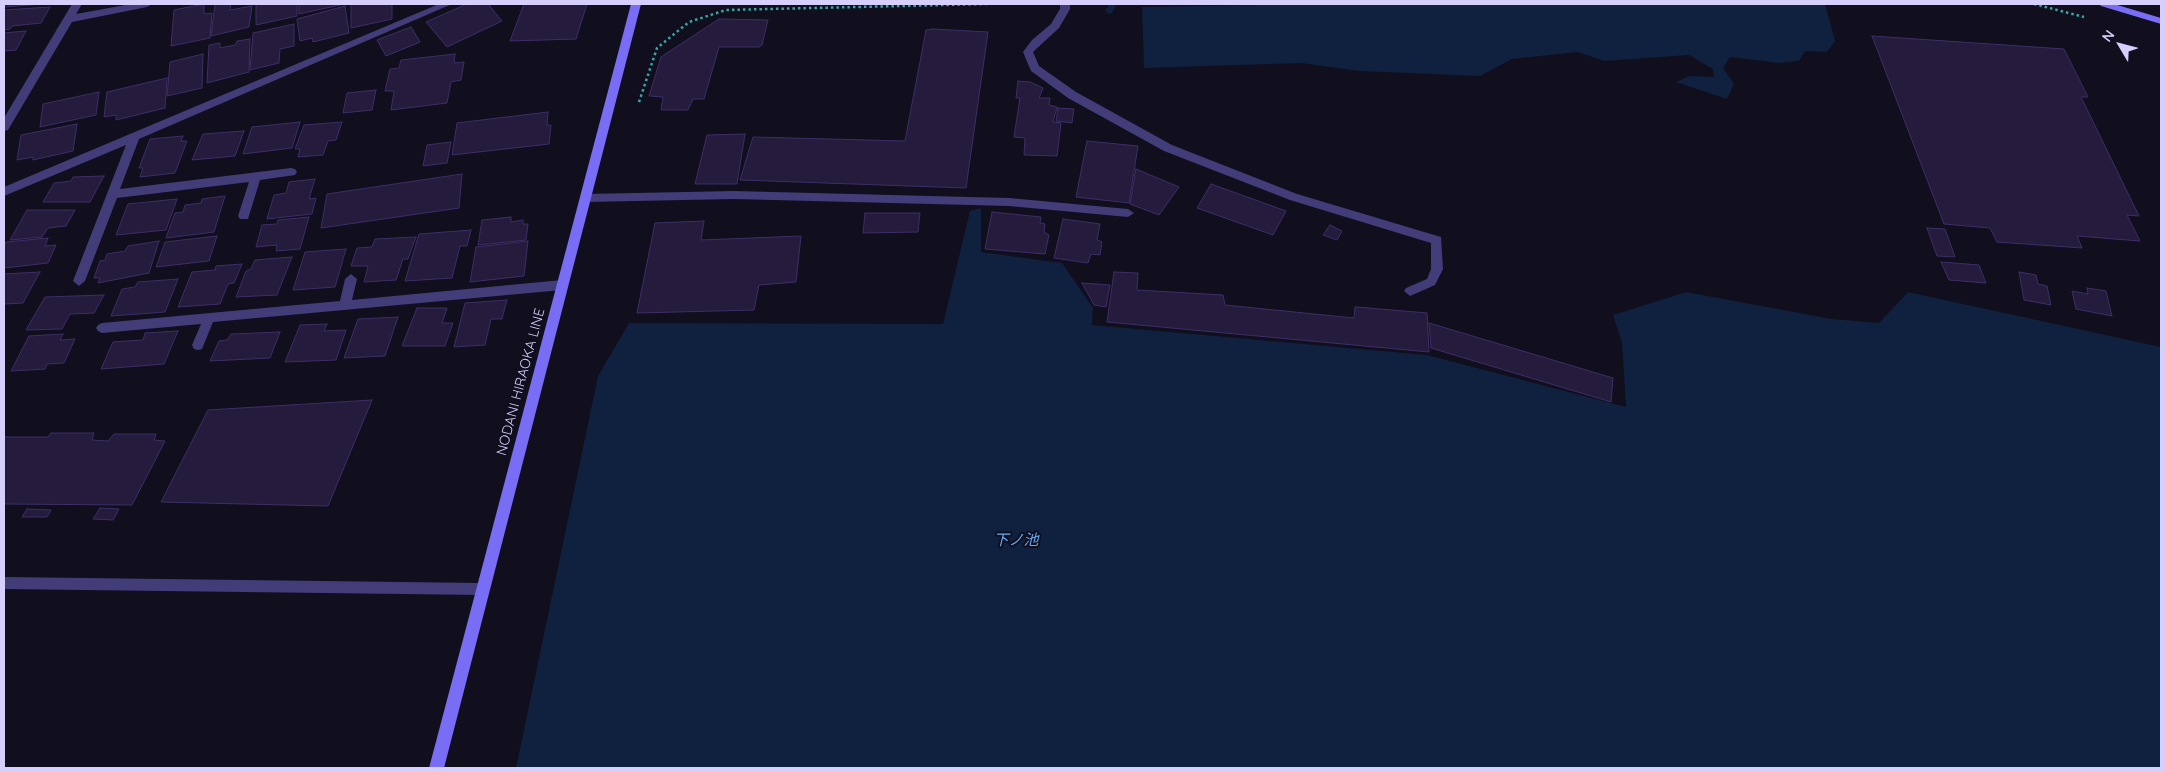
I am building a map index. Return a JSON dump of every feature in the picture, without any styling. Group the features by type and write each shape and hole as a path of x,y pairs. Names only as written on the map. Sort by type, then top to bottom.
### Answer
{"main road":[{"name":"NODANI HIRAOKA LINE","path":"436,768 636,4"},
{"path":"2104,4 2161,21"}],"street":[{"path":"4,127 78,4"},
{"path":"68,19 147,4"},
{"path":"4,189 135,136 427,8 446,4"},
{"path":"1065,4 1065,10 1055,26 1036,42 1028,52 1035,68 1072,95 1115,121 1168,148 1294,197 1437,240 1438,269 1431,282 1410,291"},
{"path":"79,281 135,136"},
{"path":"114,194 291,172"},
{"path":"244,216 256,176"},
{"path":"586,198 734,195 1009,202 1128,213"},
{"path":"344,306 351,278"},
{"path":"102,328 562,285"},
{"path":"198,345 209,318"},
{"path":"4,583 482,589"}],"path":[{"path":"638,104 657,48 689,22 726,10 987,4"}],"water":[{"path":"1311,4 1825,4 1835,41 1827,52 1805,51 1799,61 1779,63 1730,57 1723,68 1734,84 1727,99 1676,82 1689,76 1714,77 1713,69 1689,55 1604,61 1578,52 1512,59 1480,76 1359,71 1302,63 1144,68 1142,7"},
{"name":"下ノ池","path":"981,208 981,252 1062,263 1093,308 1092,325 1427,355 1626,407 1622,342 1613,315 1686,292 1832,319 1879,323 1908,292 2161,347 2161,768 516,768 598,376 629,323 943,324 970,211"}],"building":[{"path":"4,4 42,4 4,7"},
{"path":"204,4 204,14 212,13 210,38 171,46 174,10"},
{"path":"215,4 231,4 230,10 252,6 249,27 211,36"},
{"path":"256,4 297,4 297,16 256,25"},
{"path":"299,4 340,4 340,5 299,14"},
{"path":"351,4 392,4 392,19 351,28"},
{"path":"467,4 488,4 502,21 447,47 426,22"},
{"path":"524,4 587,4 576,39 510,41"},
{"path":"345,6 349,33 313,42 312,38 300,41 297,19"},
{"path":"50,7 41,23 12,26 10,29 4,30 4,10"},
{"path":"719,19 768,20 762,45 759,47 719,47 704,99 693,99 688,110 661,110 663,97 649,96 661,57"},
{"path":"294,24 294,46 280,49 279,63 250,70 253,33"},
{"path":"411,27 420,42 386,56 377,40"},
{"path":"926,30 988,32 966,188 740,180 753,137 905,141"},
{"path":"26,31 16,50 4,51 4,33"},
{"path":"1872,36 2064,49 2088,97 2081,97 2139,216 2127,215 2140,241 2077,236 2082,248 1997,242 1990,228 1944,224"},
{"path":"250,39 249,72 207,83 209,45 220,43 220,48 235,45 237,41"},
{"path":"203,54 202,88 167,96 170,62"},
{"path":"455,54 454,63 464,62 461,80 451,82 447,103 391,110 394,91 385,91 390,69 399,68 401,60"},
{"path":"167,78 165,108 116,120 116,115 104,117 107,92"},
{"path":"1018,81 1030,82 1043,88 1039,98 1050,98 1049,105 1057,107 1053,122 1061,123 1057,156 1024,155 1025,138 1014,137 1020,98 1016,98"},
{"path":"376,90 372,110 343,113 347,93"},
{"path":"99,92 96,115 40,127 43,104"},
{"path":"1058,108 1074,109 1072,123 1056,121"},
{"path":"548,112 547,125 551,125 549,144 452,155 457,123"},
{"path":"300,122 292,148 243,154 252,127"},
{"path":"342,122 336,140 328,141 323,155 298,157 300,149 295,149 304,125"},
{"path":"77,124 73,151 33,160 33,157 17,160 21,135"},
{"path":"244,131 235,156 192,160 203,134"},
{"path":"745,134 737,184 695,184 707,135"},
{"path":"183,136 181,141 187,141 175,173 140,177 143,168 139,168 150,139"},
{"path":"1087,141 1138,146 1129,203 1076,197"},
{"path":"451,142 447,163 423,166 427,145"},
{"path":"1136,169 1179,187 1159,215 1130,204"},
{"path":"462,174 459,208 321,228 327,194"},
{"path":"104,176 90,202 43,202 54,183 71,181 73,177"},
{"path":"315,179 309,199 316,198 312,214 267,219 274,195 286,193 289,182"},
{"path":"1211,184 1286,211 1273,235 1197,208"},
{"path":"225,196 214,232 166,238 175,213 183,212 185,205 201,203 202,199"},
{"path":"177,199 166,230 116,235 128,204"},
{"path":"27,210 75,210 66,226 48,228 42,237 10,240"},
{"path":"992,212 1041,217 1040,223 1045,224 1044,232 1049,235 1045,254 985,249"},
{"path":"865,213 920,213 918,232 863,233"},
{"path":"309,217 300,249 276,251 277,245 256,247 262,225 277,224 278,220"},
{"path":"511,217 511,222 523,220 523,224 528,224 526,240 478,245 482,220"},
{"path":"1063,219 1100,224 1097,240 1102,242 1100,255 1091,254 1088,263 1054,258"},
{"path":"704,221 701,240 801,236 796,282 759,285 754,310 637,313 655,223"},
{"path":"1330,225 1342,231 1337,240 1323,235"},
{"path":"1927,228 1945,229 1955,257 1937,256"},
{"path":"471,230 467,246 460,246 452,278 405,281 419,234"},
{"path":"217,236 209,261 156,267 165,242"},
{"path":"416,237 408,259 403,259 396,280 364,282 368,266 351,266 357,248 372,247 375,239"},
{"path":"48,238 45,246 56,245 48,263 4,268 4,246 6,242"},
{"path":"159,241 149,273 98,283 100,278 94,278 100,261 105,260 107,254 125,251 128,246"},
{"path":"528,241 524,276 470,282 476,247"},
{"path":"346,249 335,287 293,290 305,252"},
{"path":"292,257 277,295 236,297 246,271 251,269 255,260"},
{"path":"1941,262 1979,265 1986,283 1949,280"},
{"path":"242,264 234,283 228,284 220,304 178,307 192,272 215,270 216,266"},
{"path":"40,272 23,303 4,304 4,274"},
{"path":"1114,272 1138,273 1137,290 1223,295 1225,305 1354,318 1355,307 1427,313 1429,352 1107,322"},
{"path":"2019,272 2036,275 2038,284 2047,286 2051,305 2024,300"},
{"path":"178,279 165,312 111,316 122,289 135,287 138,282"},
{"path":"1082,283 1110,285 1106,307 1094,305"},
{"path":"2087,288 2106,291 2112,316 2076,309 2072,291 2088,294"},
{"path":"104,295 94,313 70,314 62,329 26,330 45,297"},
{"path":"507,300 502,319 491,319 485,345 454,347 465,303"},
{"path":"417,308 447,308 442,323 453,323 445,346 402,346"},
{"path":"398,317 385,356 344,358 358,319"},
{"path":"1429,323 1613,378 1611,402 1431,348"},
{"path":"327,324 324,331 346,330 336,360 285,362 300,325"},
{"path":"178,331 164,364 101,369 113,342 143,340 145,333"},
{"path":"280,332 270,358 210,361 219,341 227,340 231,334"},
{"path":"63,334 60,340 75,339 64,363 47,364 45,369 11,371 29,336"},
{"path":"372,400 328,506 161,502 208,410"},
{"path":"51,433 94,433 92,440 108,441 114,434 156,434 154,440 165,441 132,505 4,504 4,437 48,437"},
{"path":"100,508 119,509 113,520 93,519"},
{"path":"27,509 51,510 47,517 22,517"}],"waterway":[{"path":"1109,11 1113,4"}]}
